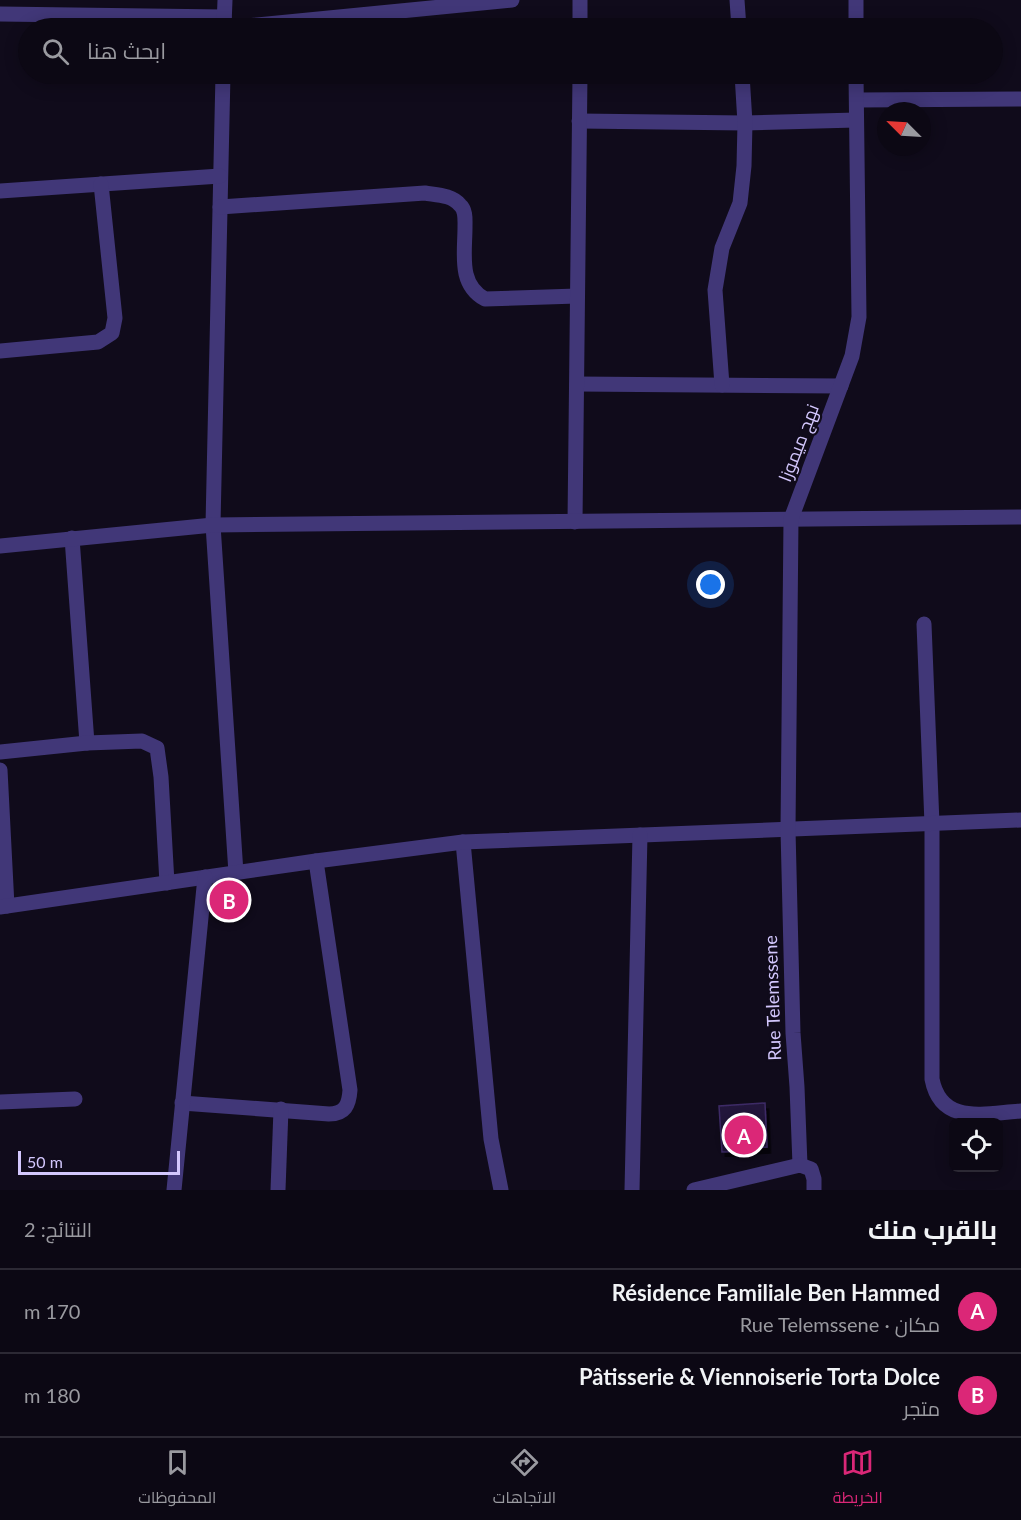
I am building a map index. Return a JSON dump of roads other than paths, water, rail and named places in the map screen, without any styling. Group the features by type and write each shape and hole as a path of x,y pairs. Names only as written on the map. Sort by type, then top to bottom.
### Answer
{"street":[{"path":"225,0 225,18"},
{"path":"305,18 512,0"},
{"path":"580,0 580,18"},
{"path":"737,0 738,18"},
{"path":"856,0 856,18"},
{"path":"0,14 19,7 145,18"},
{"path":"223,84 213,525 236,873"},
{"path":"575,522 580,84"},
{"path":"722,385 715,290 722,248 740,203 745,123 743,84"},
{"name":"نهج ميموزا","path":"788,830 790,519 842,386 852,356 859,317 856,84"},
{"path":"856,100 1021,99"},
{"path":"579,121 745,123 856,120"},
{"path":"0,191 220,176"},
{"path":"0,351 98,342 112,333 115,318 101,184"},
{"path":"220,207 425,193 440,195 451,198 461,205 465,215 465,275 477,294 485,299 578,296"},
{"path":"577,384 842,386"},
{"path":"0,546 213,525 1021,517"},
{"path":"72,538 87,743"},
{"path":"924,624 932,824 932,1067 934,1089 942,1102 958,1113 1021,1111"},
{"path":"0,752 87,743 142,741 157,748 161,769 168,883"},
{"path":"0,770 4,907 463,842 1021,820"},
{"name":"Rue Telemssene","path":"788,830 793,1033 800,1165"},
{"path":"632,1190 640,836"},
{"path":"463,842 491,1139 501,1190"},
{"path":"182,1103 336,1114 346,1108 350,1101 347,1063 316,861"},
{"path":"174,1190 205,877"},
{"path":"0,1102 75,1099"},
{"path":"278,1190 281,1109"},
{"path":"694,1190 800,1165 811,1169 814,1190"}],"place":[{"name":"Pâtisserie & Viennoiserie Torta Dolce","path":"229,900"},
{"name":"Résidence Familiale Ben Hammed","path":"744,1135"}]}
